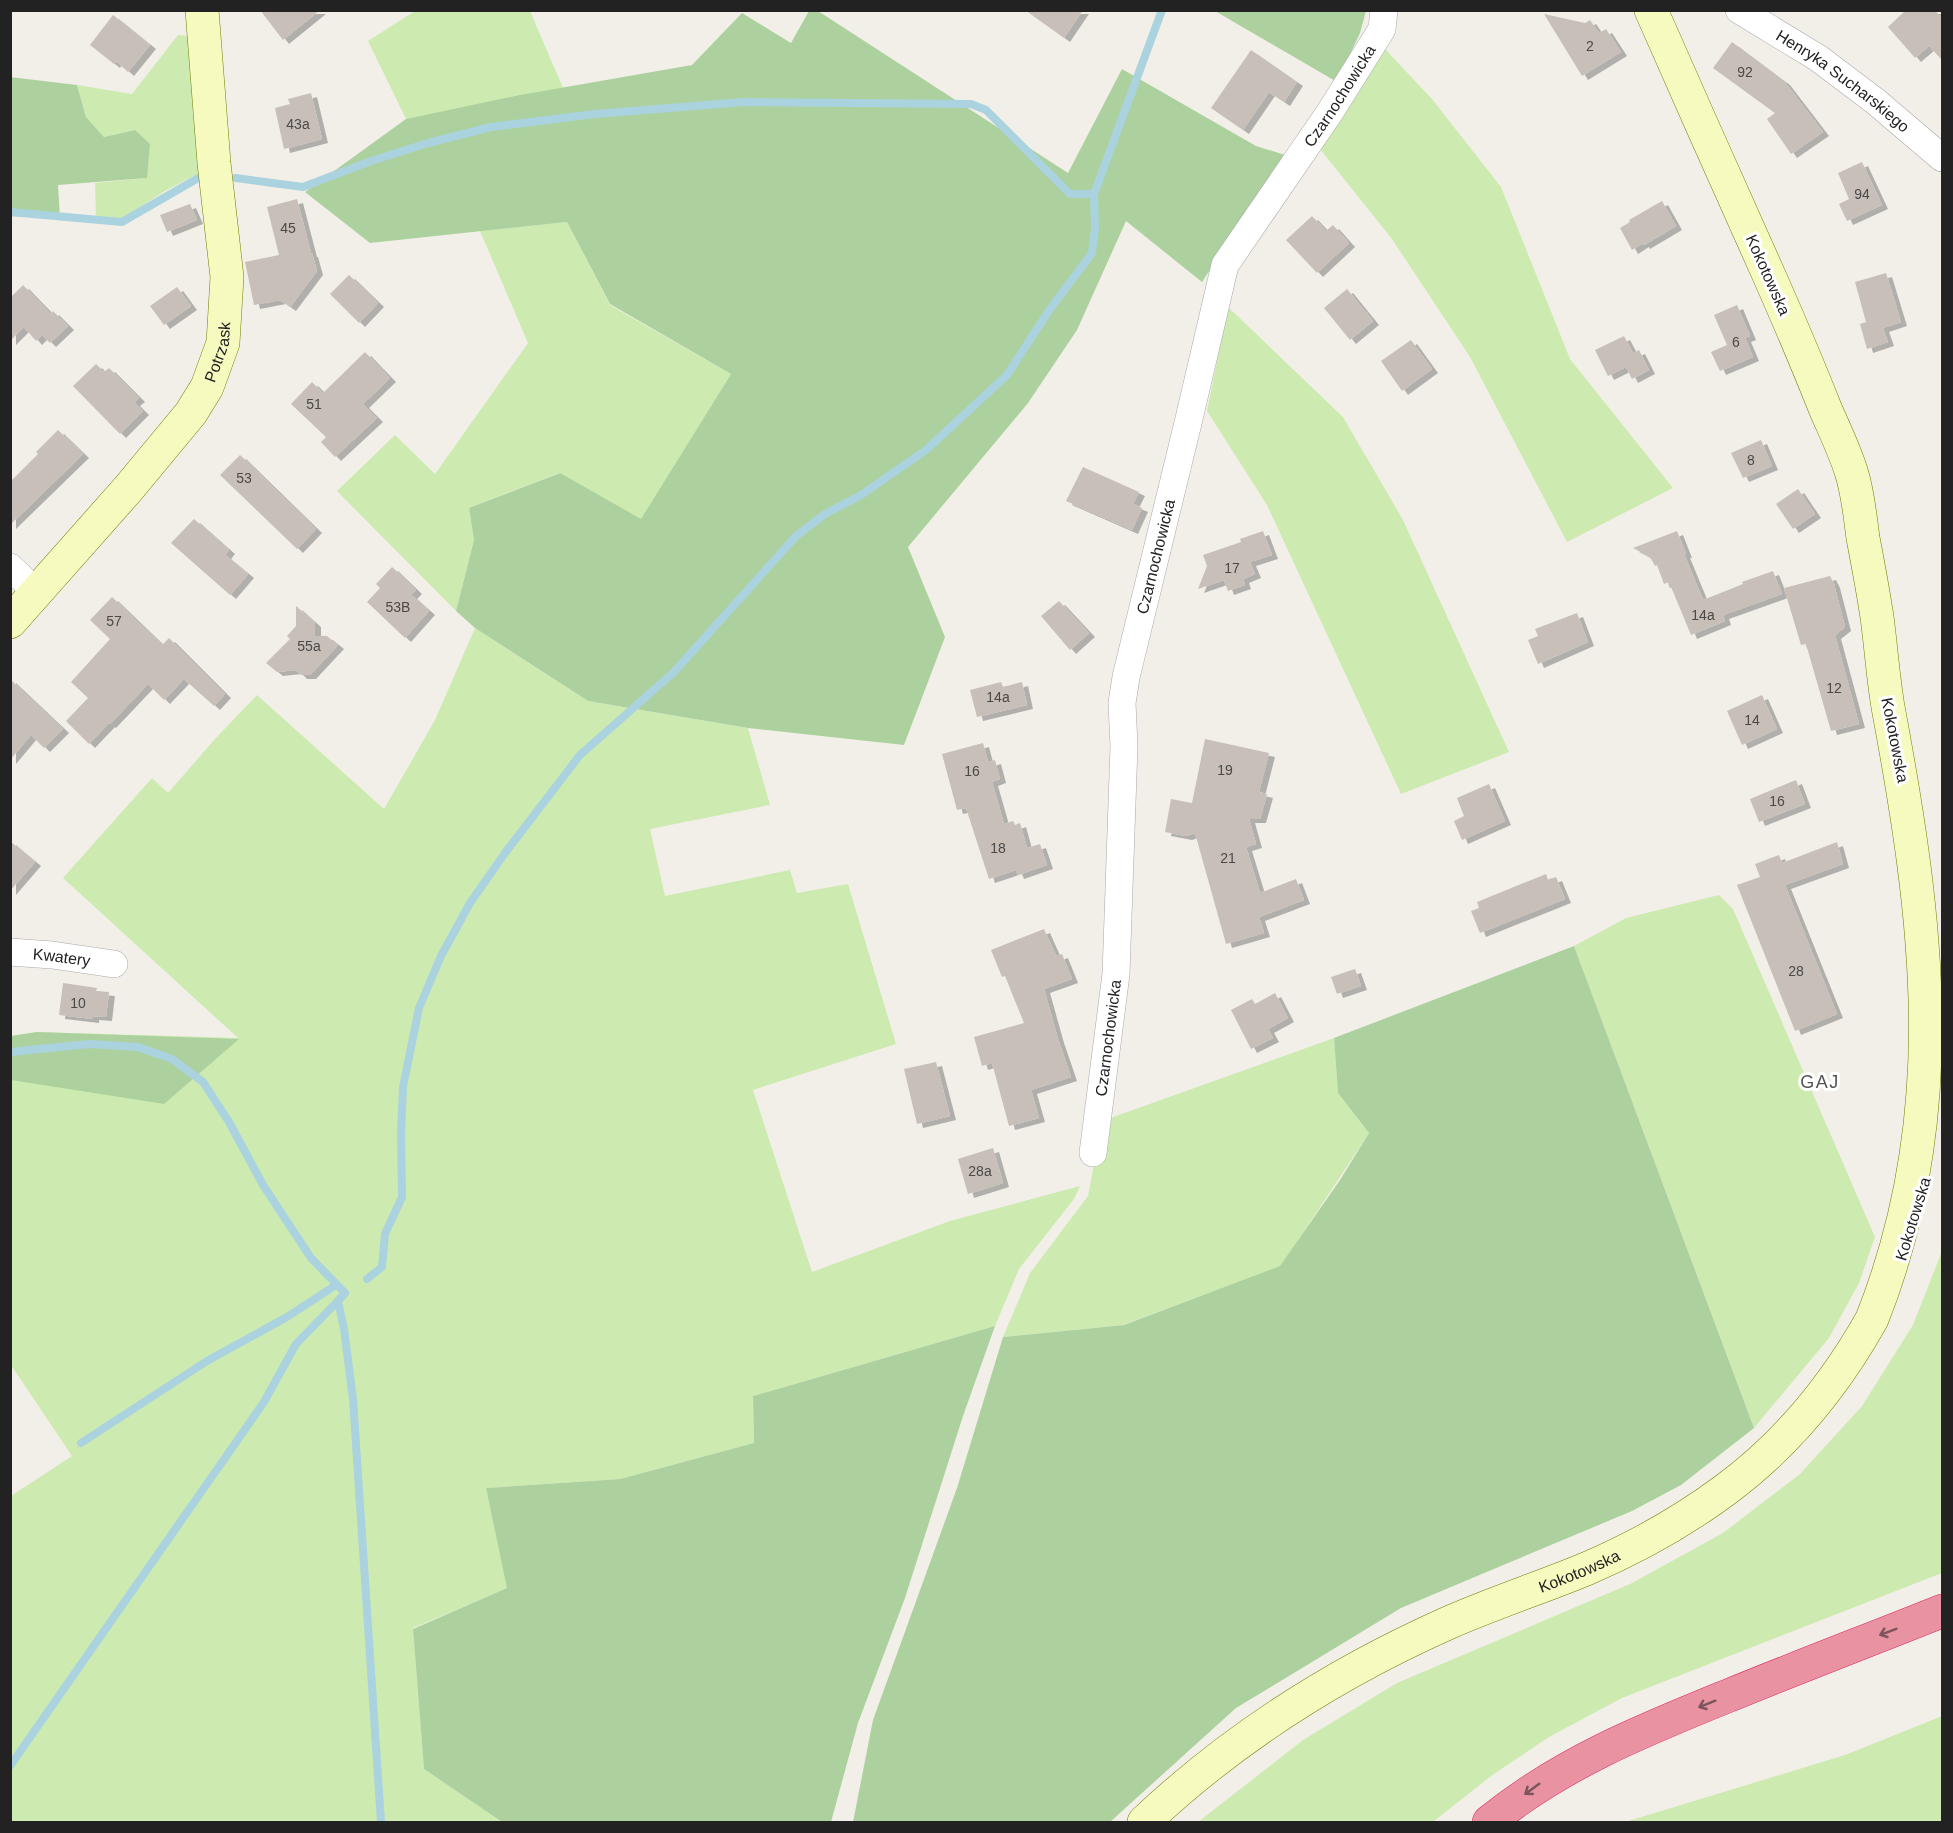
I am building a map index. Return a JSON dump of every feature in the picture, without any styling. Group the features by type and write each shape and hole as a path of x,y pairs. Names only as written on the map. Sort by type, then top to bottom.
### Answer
{"highway":[{"path":"1488,1822 1539,1784 1577,1762 1650,1727 1942,1611"}],"street":[{"name":"Potrzask","path":"10,622 128,489 191,413 207,387 223,343 227,277 213,163 202,10"},
{"name":"Czarnochowicka","path":"1093,1153 1116,974 1124,746 1122,703 1126,677 1225,266 1330,112 1382,29 1384,10"},
{"name":"Kokotowska","path":"1144,1822 1246,1738 1323,1688 1448,1623 1588,1568 1637,1545 1696,1511 1728,1488 1784,1438 1835,1379 1858,1345 1879,1307 1913,1230 1934,1146 1938,1104 1940,1066 1936,982 1928,921 1884,682 1877,619 1852,475 1790,324 1651,10"},
{"name":"Henryka Sucharskiego","path":"1739,10 1818,58 1875,101 1942,158"},
{"path":"10,567 36,592"},
{"name":"Kwatery","path":"10,952 52,954 114,964"}],"green space":[{"path":"415,11 530,11 563,88 406,119 368,41"},
{"path":"809,11 818,11 1068,173 1122,69 1256,146 1285,155 1202,282 1126,221 1077,330 1028,403 908,547 945,637 904,745 748,728 588,701 475,628 456,611 474,540 469,508 560,473 641,519 731,374 610,304 567,222 370,243 305,192 406,119 520,95 692,65 742,13 791,43"},
{"path":"1215,11 1366,11 1360,33 1337,82"},
{"path":"178,35 194,36 201,172 165,191 123,218 96,220 95,183 147,178 135,130 104,137 86,117 77,85 132,94"},
{"path":"1385,49 1432,99 1501,187 1570,359 1673,488 1567,542 1470,357 1392,239 1320,149"},
{"path":"10,77 77,85 86,117 104,137 135,130 150,144 147,178 58,185 60,218 11,216"},
{"path":"567,222 610,305 731,374 641,520 559,473 469,508 474,540 456,611 337,491 395,435 435,474 528,343 480,231"},
{"path":"1228,307 1343,417 1403,520 1509,752 1401,794 1267,505 1207,411"},
{"path":"475,628 588,701 748,728 770,805 650,829 665,896 790,870 797,893 848,884 896,1044 753,1090 812,1272 950,1221 1080,1186 1074,1199 1019,1269 995,1326 753,1396 754,1443 620,1479 486,1488 508,1588 413,1628 424,1769 502,1822 11,1822 11,1496 72,1456 11,1365 11,1036 37,1032 238,1038 63,878 152,778 168,793 257,695 384,809 435,720"},
{"path":"1719,895 1733,909 1875,1237 1859,1283 1829,1338 1754,1428 1574,946 1626,918"},
{"path":"1574,946 1754,1428 1681,1485 1632,1511 1401,1608 1236,1708 1110,1822 853,1822 873,1720 957,1488 1003,1337 1124,1325 1280,1266 1340,1180 1369,1133 1338,1093 1334,1038"},
{"path":"37,1032 239,1039 164,1104 11,1080 11,1036"},
{"path":"1334,1038 1338,1093 1369,1133 1281,1266 1123,1325 1003,1337 1030,1273 1088,1196 1102,1121"},
{"path":"1942,1251 1942,1573 1622,1698 1549,1737 1491,1776 1433,1822 1198,1822 1303,1740 1397,1683 1630,1584 1723,1533 1800,1474 1862,1406 1913,1325"},
{"path":"995,1326 963,1416 905,1598 858,1723 831,1822 502,1822 424,1769 413,1629 507,1588 486,1488 620,1479 754,1443 753,1396"},
{"path":"1942,1716 1942,1822 1625,1822 1845,1755"}],"building":[{"path":"260,10 320,10 283,40"},
{"path":"1025,10 1083,10 1064,38"},
{"path":"1906,10 1935,10 1942,19 1942,60 1929,46 1915,58 1888,27"},
{"path":"1544,14 1585,23 1590,20 1599,33 1606,29 1621,52 1582,76"},
{"path":"113,15 150,45 128,72 116,61 114,64 90,45"},
{"path":"1732,42 1784,81 1823,132 1791,154 1767,119 1775,113 1713,68"},
{"path":"1251,50 1297,82 1284,102 1269,92 1243,130 1211,108"},
{"path":"311,93 322,139 284,149 275,108 290,104 288,99"},
{"path":"1862,162 1882,205 1847,221 1839,204 1849,199 1838,173"},
{"path":"297,199 317,271 290,307 280,300 254,305 245,262 279,255 267,207"},
{"path":"1662,201 1676,226 1632,250 1620,228 1630,222 1629,220"},
{"path":"190,204 197,220 167,232 160,215"},
{"path":"1312,216 1326,231 1333,225 1349,243 1317,273 1286,240"},
{"path":"1886,273 1901,322 1883,328 1888,342 1867,349 1860,324 1866,322 1855,282"},
{"path":"349,275 378,303 359,323 330,294"},
{"path":"23,285 51,314 53,311 68,326 50,343 42,335 36,341 24,327 10,341 10,298"},
{"path":"177,287 191,306 164,325 150,306"},
{"path":"1347,289 1373,321 1350,340 1324,308"},
{"path":"1737,305 1750,336 1745,338 1753,357 1720,371 1711,352 1727,345 1714,315"},
{"path":"1624,336 1633,353 1639,350 1649,370 1632,379 1626,367 1608,376 1595,350"},
{"path":"1411,340 1432,369 1402,391 1381,361"},
{"path":"365,352 390,378 363,404 377,418 335,457 321,442 326,437 291,404 312,382 323,393"},
{"path":"96,364 104,372 109,368 139,398 134,402 143,411 120,434 73,386"},
{"path":"58,430 83,454 10,525 10,482"},
{"path":"1761,440 1772,466 1743,478 1731,453"},
{"path":"240,455 316,529 297,549 220,475"},
{"path":"1083,467 1139,492 1133,504 1142,508 1132,530 1066,501"},
{"path":"1798,489 1815,514 1793,529 1776,504"},
{"path":"194,519 229,550 225,555 248,574 230,595 171,543"},
{"path":"1263,531 1272,555 1250,562 1255,574 1243,579 1245,585 1228,591 1224,580 1198,589 1207,566 1203,555 1241,542 1240,539"},
{"path":"1677,531 1703,600 1773,571 1782,594 1723,615 1725,621 1691,635 1669,582 1664,584 1657,565 1655,566 1650,557 1633,548"},
{"path":"392,567 416,590 411,595 429,611 405,638 367,602 380,588 376,584"},
{"path":"1830,576 1845,627 1835,635 1859,724 1831,731 1806,644 1801,645 1784,588"},
{"path":"112,597 162,645 169,638 225,694 214,706 184,679 164,700 148,684 89,744 66,721 88,698 71,682 110,639 90,620"},
{"path":"1059,601 1089,633 1070,650 1041,616"},
{"path":"296,606 315,623 315,636 327,636 338,645 310,675 301,675 296,670 277,672 266,663 290,639 287,636 296,626"},
{"path":"1577,613 1588,642 1538,664 1528,640 1538,636 1535,629"},
{"path":"10,679 63,729 44,748 31,735 10,760"},
{"path":"1001,682 1003,687 1022,682 1027,705 977,717 970,690"},
{"path":"1762,695 1777,729 1742,745 1727,711"},
{"path":"1205,739 1269,753 1259,792 1267,794 1260,819 1249,819 1256,844 1246,847 1260,893 1296,879 1304,900 1259,917 1264,933 1226,944 1195,833 1186,836 1165,832 1171,799 1192,803"},
{"path":"983,743 988,762 995,760 1000,779 992,782 1004,824 1013,821 1015,825 1020,823 1027,848 1040,844 1047,865 1018,875 1016,870 989,879 966,808 957,810 942,754"},
{"path":"1796,780 1805,804 1759,822 1750,799"},
{"path":"1489,784 1505,821 1462,840 1454,821 1464,816 1457,798"},
{"path":"10,841 35,862 10,891"},
{"path":"1837,842 1843,864 1785,885 1837,1014 1795,1031 1737,885 1760,877 1755,864 1779,855 1782,863"},
{"path":"1546,874 1548,880 1556,877 1565,899 1480,933 1471,911 1479,908 1477,902"},
{"path":"1044,929 1056,956 1062,954 1072,979 1044,989 1071,1077 1031,1090 1039,1118 1009,1126 992,1063 982,1066 974,1037 1024,1023 1005,976 1002,977 991,950"},
{"path":"1355,969 1361,986 1337,994 1331,977"},
{"path":"63,983 109,992 106,1017 93,1016 93,1019 59,1015"},
{"path":"1275,993 1288,1018 1268,1029 1273,1038 1251,1049 1231,1010 1252,999 1255,1004"},
{"path":"936,1062 950,1116 917,1124 904,1069"},
{"path":"993,1148 1003,1183 968,1194 958,1159"}],"waterway":[{"path":"367,1279 382,1267 385,1234 402,1197 403,1087 419,1008 441,956 470,903 580,755 674,672 796,536 825,514 861,495 926,450 1007,375 1050,309 1092,253 1095,229 1094,194 1162,10"},
{"path":"236,178 303,187 371,161 491,127 595,114 744,102 971,104 986,110 1070,194 1094,194"},
{"path":"10,212 122,222 200,177"},
{"path":"10,1052 89,1044 138,1047 172,1059 203,1082 229,1122 263,1185 311,1258 345,1293 338,1301 353,1399 381,1822"},
{"path":"81,1443 207,1361 287,1317 336,1285"},
{"path":"10,1766 264,1402 296,1344 338,1301"}],"district":[{"name":"GAJ","path":"1820,1082"}]}
